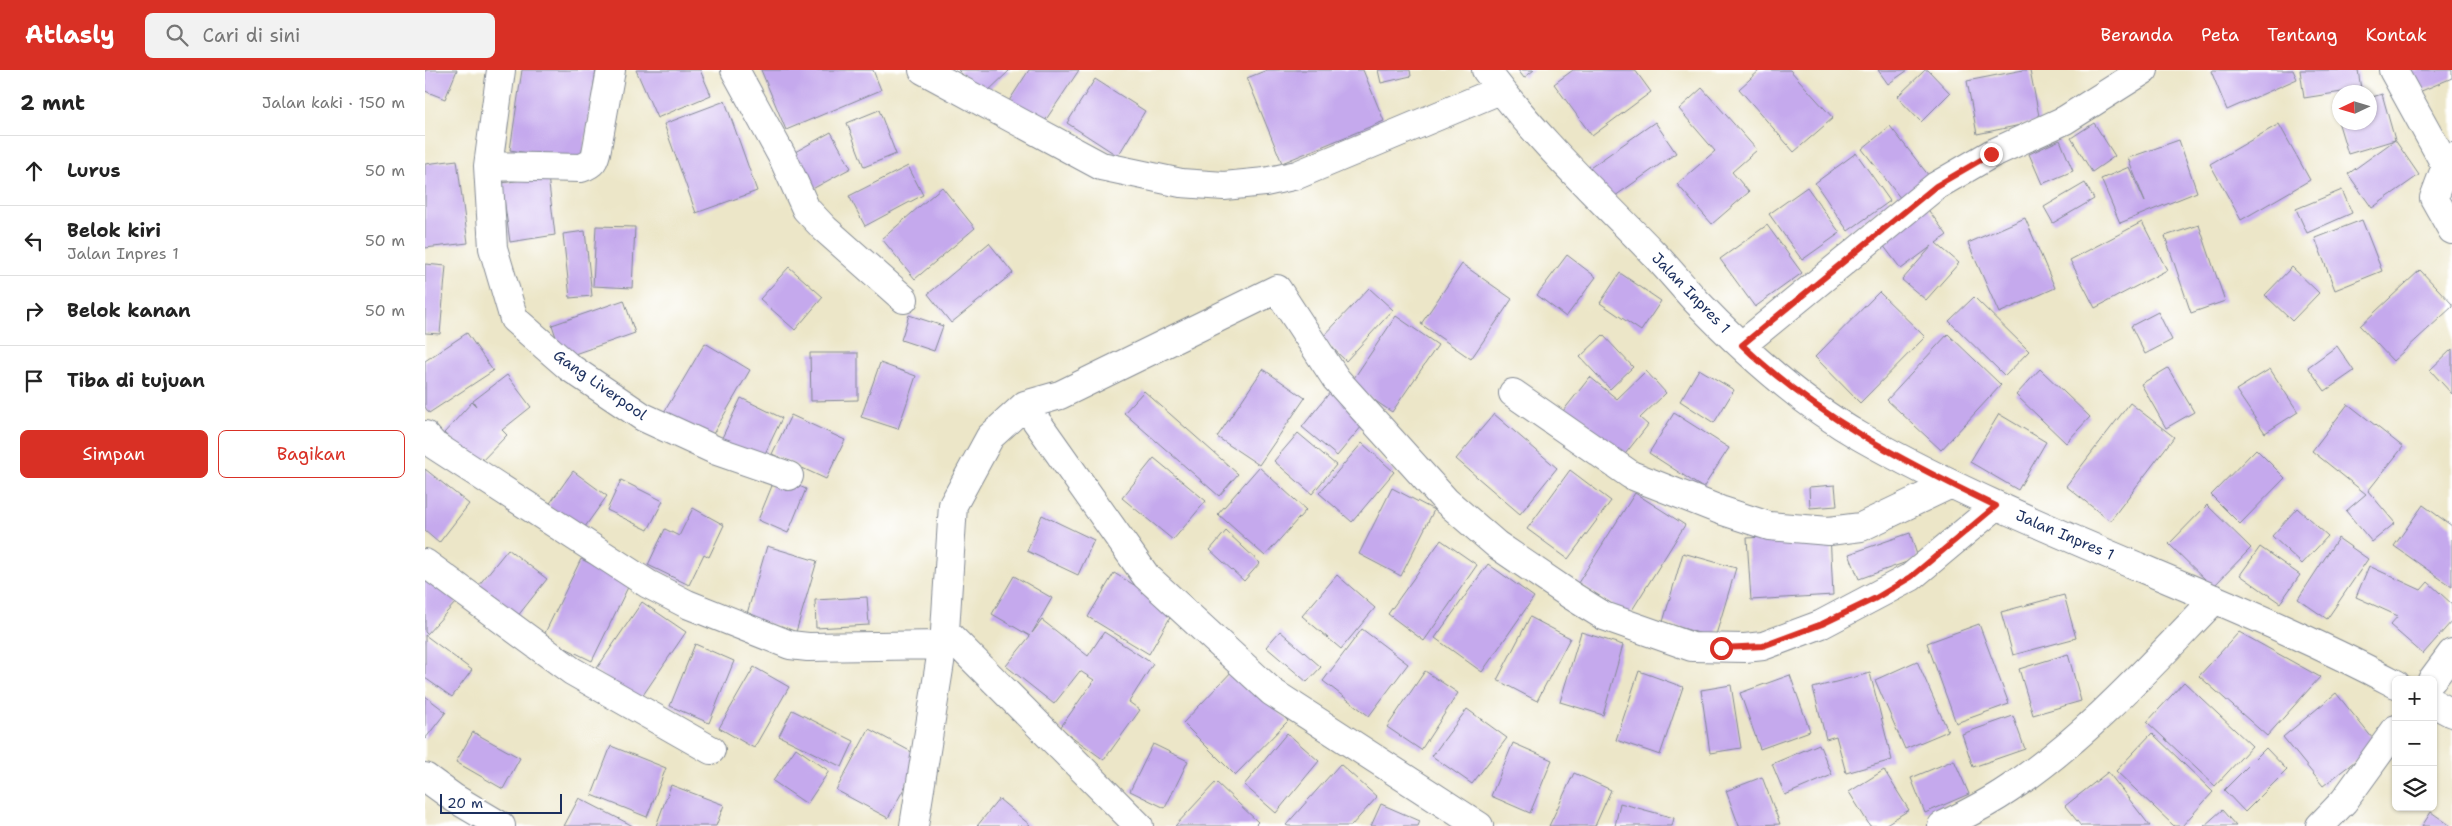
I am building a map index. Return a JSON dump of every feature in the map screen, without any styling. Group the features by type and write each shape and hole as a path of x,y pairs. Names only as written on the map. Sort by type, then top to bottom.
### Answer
{"street":[{"name":"Gang Liverpool","path":"501,70 488,166 493,248 514,319 569,367 643,417 717,451 789,476"},
{"path":"488,166 581,168 590,165 595,160 611,70"},
{"path":"735,70 783,158 806,209 825,229 904,299"},
{"path":"923,70 1101,166 1181,184 1224,186 1265,182 1297,175 1493,80"},
{"path":"1742,345 1936,186 1991,154 2065,120 2144,70"},
{"path":"2393,70 2449,162 2434,198 2452,230"},
{"name":"Jalan Inpres 1","path":"1493,80 1697,302 1792,390 1828,416 1861,436 1996,506 2288,629 2392,682"},
{"path":"914,826 944,638 953,505 990,437 1025,405 1060,395 1277,289 1336,379 1414,467 1453,507 1497,544 1604,616 1692,646 1745,648 1763,646 1822,624 1911,577 1996,506"},
{"path":"1513,393 1631,475 1720,510 1769,526 1829,531 1861,527 1951,484"},
{"path":"1025,405 1146,576 1272,692 1479,826"},
{"path":"425,435 441,450 647,584 695,607 790,645 808,648 944,638 1139,826"},
{"path":"425,563 572,671 711,750"},
{"path":"1942,826 1985,805 2010,788 2097,719 2215,599"},
{"path":"2435,676 2452,653"},
{"path":"2437,705 2452,713"},
{"path":"2320,826 2344,802 2392,735"},
{"path":"425,777 501,826"}],"building":[{"path":"425,70 457,70 445,99 425,91"},
{"path":"522,70 596,70 582,162 510,150"},
{"path":"636,70 700,70 711,95 657,118"},
{"path":"761,70 873,70 881,90 786,130"},
{"path":"958,70 1010,70 983,96"},
{"path":"1029,70 1079,70 1041,127 1007,104"},
{"path":"1267,70 1363,70 1384,121 1282,163 1247,78"},
{"path":"1378,70 1410,70 1411,76 1381,83"},
{"path":"1518,70 1534,70 1524,78"},
{"path":"1573,70 1635,70 1651,92 1592,136 1554,84"},
{"path":"1760,70 1790,70 1833,118 1794,152 1739,89"},
{"path":"1878,70 1908,70 1888,84"},
{"path":"1925,70 1928,70 1950,93 1921,122 1897,97"},
{"path":"2030,70 2040,121 1977,134 1967,81"},
{"path":"2293,70 2297,79 2227,110 2211,71"},
{"path":"2300,70 2358,70 2360,85 2332,85 2332,94 2304,98"},
{"path":"2402,70 2452,70 2452,78 2412,95"},
{"path":"1095,79 1145,111 1118,156 1067,123"},
{"path":"1702,88 1757,150 1732,172 1749,192 1712,224 1677,184 1715,151 1679,109"},
{"path":"2382,94 2395,140 2348,154 2341,130 2377,130 2377,96"},
{"path":"725,101 757,191 696,213 664,124"},
{"path":"879,110 896,154 864,167 847,123"},
{"path":"1655,122 1676,153 1608,201 1587,170"},
{"path":"2094,123 2115,156 2092,172 2071,138"},
{"path":"2279,124 2310,180 2241,220 2210,164"},
{"path":"1890,126 1929,176 1901,199 1862,149"},
{"path":"831,132 851,168 805,193 786,157"},
{"path":"2060,140 2073,171 2042,184 2029,154"},
{"path":"2179,140 2197,192 2120,223 2101,179 2129,167 2145,202 2128,158"},
{"path":"2395,140 2419,175 2372,208 2348,174"},
{"path":"1856,153 1890,201 1848,231 1815,183"},
{"path":"457,160 468,243 425,248 425,164"},
{"path":"908,166 923,195 865,226 849,196"},
{"path":"548,176 555,235 510,242 502,183"},
{"path":"2085,183 2094,199 2053,223 2044,207"},
{"path":"942,187 975,228 915,279 882,239"},
{"path":"1807,187 1840,233 1802,260 1769,214"},
{"path":"2342,190 2352,213 2307,233 2296,209"},
{"path":"1926,207 1947,235 1936,243 1959,263 1926,300 1902,280 1932,246 1901,269 1880,241"},
{"path":"2025,218 2055,288 1999,313 1968,243"},
{"path":"2362,220 2382,271 2335,290 2315,238"},
{"path":"2142,222 2167,270 2095,308 2070,260"},
{"path":"1767,225 1802,273 1755,307 1720,259"},
{"path":"2199,225 2225,301 2191,313 2165,236"},
{"path":"596,226 635,227 632,288 593,286"},
{"path":"585,231 592,296 570,298 563,234"},
{"path":"989,243 1013,273 951,323 928,294"},
{"path":"1567,255 1596,277 1566,317 1537,295"},
{"path":"425,264 446,266 440,334 425,333"},
{"path":"1462,264 1512,299 1471,359 1421,324"},
{"path":"789,267 823,297 795,330 760,299"},
{"path":"2292,267 2319,293 2292,321 2265,295"},
{"path":"2420,270 2452,304 2452,307 2393,361 2360,326"},
{"path":"1620,273 1661,301 1641,331 1600,303"},
{"path":"1369,288 1393,310 1346,361 1322,338"},
{"path":"1879,292 1925,337 1860,403 1815,357"},
{"path":"1974,297 2029,351 2005,376 1949,321"},
{"path":"624,300 635,333 563,358 552,325"},
{"path":"2158,312 2172,340 2145,354 2131,326"},
{"path":"909,315 943,326 934,351 901,340"},
{"path":"1396,316 1438,345 1392,412 1350,384"},
{"path":"467,333 493,371 429,413 425,407 425,361"},
{"path":"1948,334 2001,385 1941,450 1887,400"},
{"path":"1603,335 1633,367 1610,389 1580,357"},
{"path":"705,343 750,370 709,441 663,414"},
{"path":"2337,346 2354,371 2325,391 2308,367"},
{"path":"2452,349 2452,394 2430,370"},
{"path":"810,353 858,353 858,400 811,401"},
{"path":"880,363 916,376 898,429 861,417"},
{"path":"2168,368 2194,412 2166,428 2141,384"},
{"path":"1263,369 1305,398 1259,465 1217,437"},
{"path":"1699,369 1734,390 1714,423 1680,401"},
{"path":"2040,369 2090,417 2066,443 2016,395"},
{"path":"2270,369 2298,412 2265,433 2236,390"},
{"path":"1646,371 1666,393 1640,418 1648,425 1622,458 1563,411 1590,377 1617,399"},
{"path":"507,375 531,407 502,430 507,435 478,465 444,433 472,402 476,406 473,401"},
{"path":"1144,391 1238,474 1219,496 1124,413"},
{"path":"1331,391 1367,420 1337,456 1302,427"},
{"path":"741,398 782,418 761,462 720,442"},
{"path":"2130,403 2174,437 2110,521 2066,486"},
{"path":"2348,404 2403,447 2368,491 2395,523 2372,542 2346,511 2366,494 2312,451"},
{"path":"1674,413 1729,448 1703,488 1649,453"},
{"path":"1494,414 1557,468 1520,514 1456,459"},
{"path":"1999,414 2046,442 2018,490 1970,462"},
{"path":"791,415 845,440 826,479 772,454"},
{"path":"1298,433 1336,465 1312,494 1274,461"},
{"path":"1362,443 1394,472 1352,522 1319,493"},
{"path":"2256,449 2285,478 2240,524 2211,495"},
{"path":"1154,458 1206,501 1173,540 1122,498"},
{"path":"1259,467 1306,510 1265,556 1218,514"},
{"path":"425,469 469,504 439,543 425,531"},
{"path":"1570,470 1611,501 1568,559 1527,529"},
{"path":"573,471 607,496 582,531 548,506"},
{"path":"776,476 806,489 788,533 758,520"},
{"path":"621,480 663,501 648,530 607,510"},
{"path":"1835,485 1837,506 1810,508 1809,487"},
{"path":"1392,488 1434,510 1401,576 1359,554"},
{"path":"1635,493 1685,525 1629,615 1578,583"},
{"path":"2207,505 2251,548 2213,587 2169,544"},
{"path":"2423,505 2452,526 2452,587 2394,546"},
{"path":"693,508 724,525 709,557 704,554 689,585 648,565 665,529 679,536"},
{"path":"2297,508 2328,536 2302,564 2272,536"},
{"path":"1042,515 1094,540 1078,575 1027,551"},
{"path":"1226,531 1260,563 1244,581 1210,550"},
{"path":"1830,533 1833,595 1751,600 1747,538"},
{"path":"1910,533 1918,558 1859,579 1849,554"},
{"path":"2338,538 2368,559 2327,619 2298,599"},
{"path":"1441,540 1477,565 1424,641 1388,614"},
{"path":"767,546 817,561 796,632 746,617"},
{"path":"2260,547 2300,575 2280,603 2240,575"},
{"path":"508,549 547,579 517,617 478,586"},
{"path":"1683,553 1736,568 1715,638 1663,622"},
{"path":"581,559 630,583 592,661 543,637"},
{"path":"1488,564 1534,597 1482,672 1435,638"},
{"path":"2369,566 2421,590 2428,582 2452,604 2452,621 2423,654 2390,625 2398,616 2356,597"},
{"path":"1114,573 1175,609 1149,654 1088,617"},
{"path":"425,574 456,602 427,634 425,632"},
{"path":"1337,575 1375,608 1341,649 1302,616"},
{"path":"1014,576 1052,598 1032,633 1042,620 1088,656 1104,632 1153,664 1129,702 1140,710 1104,760 1060,728 1094,680 1080,671 1054,704 1006,666 1030,636 992,614"},
{"path":"2064,595 2076,638 2013,655 2001,612"},
{"path":"867,597 869,625 816,628 815,600"},
{"path":"642,602 686,632 639,701 595,671"},
{"path":"1530,617 1570,638 1537,701 1497,680"},
{"path":"1979,624 2009,704 1956,723 1927,643"},
{"path":"1362,629 1408,664 1369,716 1323,681"},
{"path":"1280,631 1321,667 1307,682 1266,647"},
{"path":"1581,632 1623,645 1603,715 1560,702"},
{"path":"2239,632 2320,677 2267,736 2199,676"},
{"path":"425,635 472,670 452,697 425,678"},
{"path":"695,644 734,661 709,723 670,706"},
{"path":"2068,654 2081,701 2033,715 2019,669"},
{"path":"1917,661 1948,731 1905,749 1875,680"},
{"path":"754,667 789,687 754,748 719,728"},
{"path":"1235,668 1288,721 1235,775 1183,723"},
{"path":"1425,671 1458,693 1421,750 1387,727"},
{"path":"1639,671 1683,687 1660,755 1616,740"},
{"path":"1870,673 1892,760 1846,773 1836,736 1826,739 1813,688"},
{"path":"1790,675 1810,731 1760,749 1740,693"},
{"path":"2184,682 2252,746 2215,786 2147,722"},
{"path":"1731,685 1741,748 1710,753 1701,690"},
{"path":"2336,693 2377,744 2323,786 2283,737"},
{"path":"425,696 446,712 425,739"},
{"path":"1467,709 1507,738 1472,784 1432,756"},
{"path":"792,710 854,741 842,767 779,736"},
{"path":"2013,716 2025,749 1973,767 1962,734"},
{"path":"869,729 921,757 888,818 836,790"},
{"path":"473,732 520,758 503,789 456,762"},
{"path":"1287,733 1319,761 1276,813 1244,785"},
{"path":"2152,733 2213,792 2182,826 2174,826 2116,771"},
{"path":"1513,743 1552,760 1530,813 1491,796"},
{"path":"1153,744 1188,761 1165,808 1130,791"},
{"path":"1819,744 1832,775 1785,795 1772,764"},
{"path":"611,746 666,768 647,817 592,795"},
{"path":"796,748 829,771 807,804 773,781"},
{"path":"2266,748 2287,770 2245,812 2224,790"},
{"path":"1954,760 1969,794 1925,813 1911,778"},
{"path":"1340,764 1377,797 1351,826 1286,825"},
{"path":"1884,770 1909,810 1883,826 1870,826 1849,792"},
{"path":"2108,772 2150,826 2081,826 2065,806"},
{"path":"1574,773 1611,790 1595,826 1549,826"},
{"path":"1762,777 1780,824 1739,826 1726,791"},
{"path":"1216,782 1258,822 1254,826 1175,826"},
{"path":"671,785 724,805 716,826 656,826"},
{"path":"579,798 633,826 564,826"},
{"path":"999,799 1030,825 977,826"},
{"path":"1620,803 1674,818 1672,826 1615,826"},
{"path":"1381,804 1420,821 1418,826 1371,826"},
{"path":"2222,810 2236,826 2204,826"},
{"path":"2431,812 2451,826 2422,826"}],"route":[{"path":"1721,648 1763,646 1822,624 1843,612 1876,598 1911,577 1996,506 1861,436 1828,416 1792,390 1742,345 1936,186 1991,154"}]}
